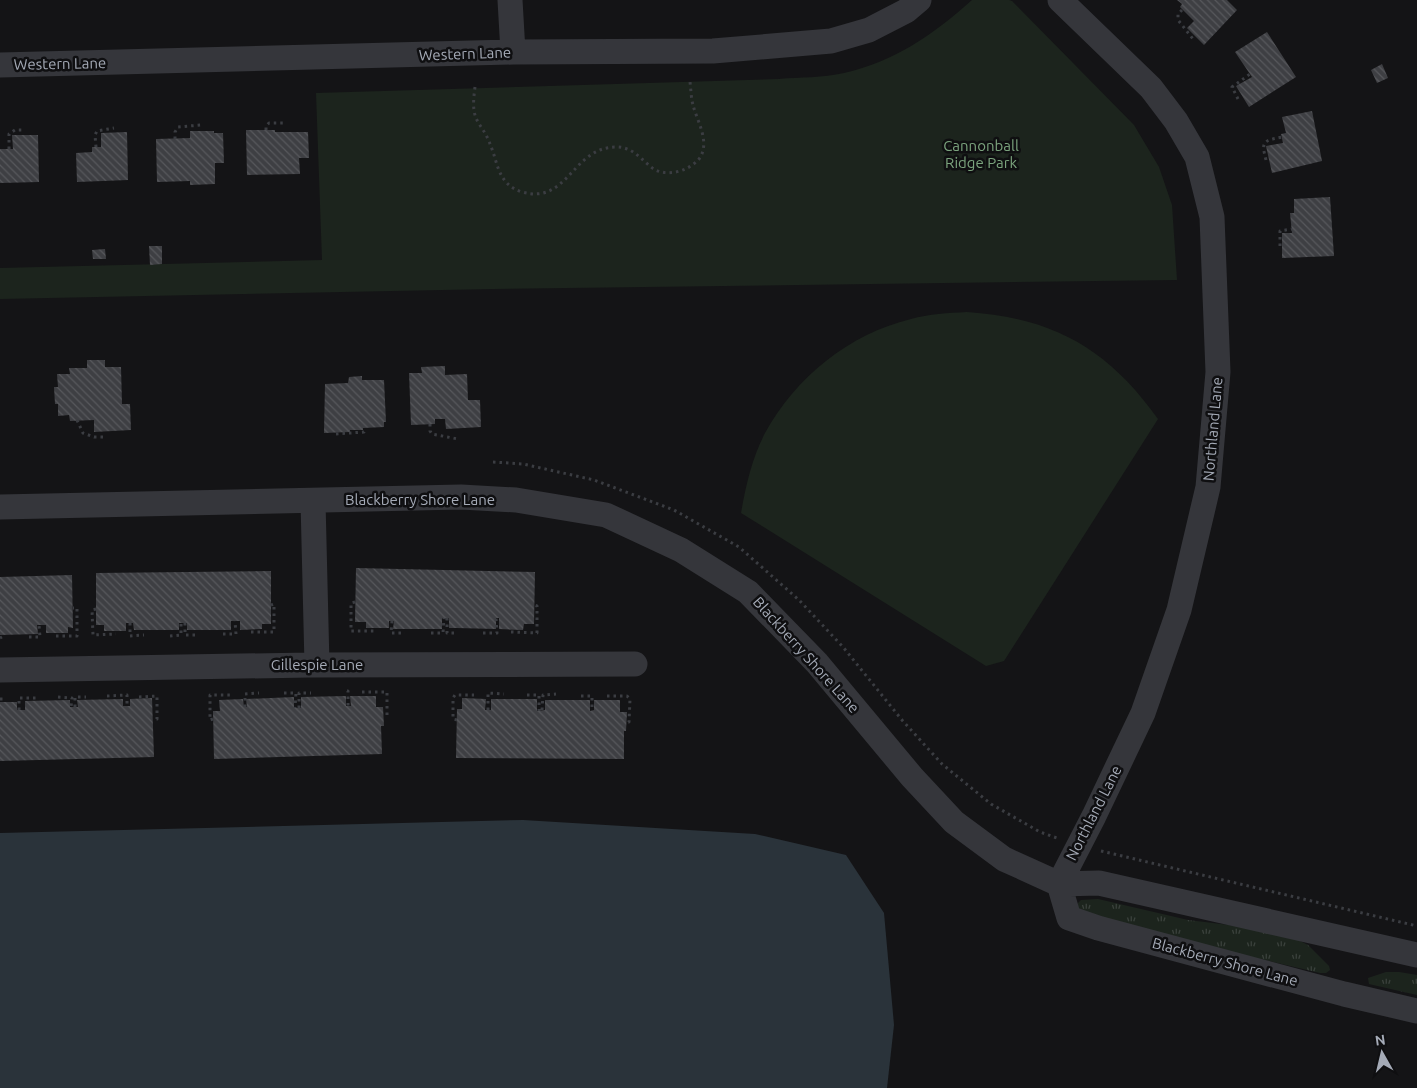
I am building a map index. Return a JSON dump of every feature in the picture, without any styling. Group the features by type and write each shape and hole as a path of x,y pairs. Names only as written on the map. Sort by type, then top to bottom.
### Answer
{"street":[{"path":"510,0 513,52"},
{"name":"Western Lane","path":"0,65 513,52 713,51 831,41 869,30 906,10 919,0"},
{"name":"Northland Lane","path":"1059,884 1143,713 1179,610 1208,486 1218,372 1212,217 1197,156 1176,121 1151,88 1060,0"},
{"name":"Blackberry Shore Lane","path":"0,507 461,497 516,500 606,515 681,550 748,592 817,663 912,778 954,822 1004,859 1059,884 1099,883 1417,955"},
{"path":"313,501 317,665"},
{"name":"Gillespie Lane","path":"0,670 317,665 635,664"},
{"name":"Blackberry Shore Lane","path":"1059,884 1069,918 1098,928 1325,989 1417,1011"}],"path":[{"path":"1182,10 1178,14 1178,20 1193,38"},
{"path":"1238,99 1232,87 1250,74"},
{"path":"475,87 474,112 479,125 487,136 501,177 512,187 532,194 547,192 556,187 589,155 610,147 629,150 638,155 652,168 676,172 687,169 700,158 703,136 702,128 692,103 690,82"},
{"path":"266,130 266,126 269,124 285,123"},
{"path":"175,139 178,127 201,125"},
{"path":"96,147 95,135 97,131 114,128"},
{"path":"9,149 9,134 15,130 25,130"},
{"path":"1266,160 1264,143 1267,140 1282,137"},
{"path":"1280,246 1280,231 1292,229"},
{"path":"77,420 83,432 94,436 107,437"},
{"path":"430,424 432,434 458,439"},
{"path":"336,434 364,432 366,428"},
{"path":"494,462 523,464 594,480 674,510 739,547 799,600 843,647 902,720 942,764 991,804 1040,832 1079,846 1417,926"},
{"path":"355,602 351,603 351,631 376,631"},
{"path":"252,632 274,632 274,604 271,605"},
{"path":"511,632 536,633 537,606 534,606"},
{"path":"56,636 78,636 76,608 73,608"},
{"path":"96,609 92,610 93,635 116,634"},
{"path":"431,632 443,633 446,618 447,633 457,633"},
{"path":"483,633 497,633 496,618"},
{"path":"223,634 236,634 235,621"},
{"path":"392,621 391,633 405,633"},
{"path":"130,623 130,636 144,635"},
{"path":"170,636 181,635 183,623 185,635 197,635"},
{"path":"29,637 40,637 39,626"},
{"path":"342,691 348,691 348,706"},
{"path":"362,692 387,692 387,716 384,716"},
{"path":"284,693 296,693 297,708 299,693 311,693"},
{"path":"245,708 245,694 259,694"},
{"path":"488,710 488,694 504,694"},
{"path":"527,695 539,695 541,710 543,695 556,694"},
{"path":"107,696 127,695 127,706"},
{"path":"213,719 210,720 210,695 231,695"},
{"path":"457,720 453,719 453,698 455,695 474,695"},
{"path":"139,697 157,696 157,719 153,719"},
{"path":"581,696 592,696 592,710"},
{"path":"606,696 627,696 630,698 629,722 626,722"},
{"path":"58,698 72,698 73,707 75,697 86,697"},
{"path":"19,710 19,698 36,698"}],"green space":[{"name":"Cannonball Ridge Park","path":"972,0 1012,1 1134,125 1159,167 1172,205 1177,280 493,289 0,299 0,268 322,260 316,93 828,76 862,68 896,54 928,35"},
{"path":"967,312 998,315 1027,321 1052,330 1076,342 1099,356 1119,374 1158,419 1004,661 986,666 741,513 756,452 765,433 792,394 808,376 846,347 866,335 888,326 925,316"},
{"path":"1098,899 1188,920 1288,935 1308,945 1329,966 1330,970 1326,973 1320,973 1161,936 1081,911 1078,907 1078,903 1081,900"},
{"path":"1386,972 1417,975 1417,995 1369,984 1368,978"}],"shaded area":[{"path":"523,820 755,834 846,855 884,913 894,1025 887,1088 0,1088 0,833"}],"building":[{"path":"1177,0 1227,0 1237,10 1204,45 1187,28 1194,21 1180,7 1182,4"},
{"path":"1267,32 1296,77 1249,107 1236,86 1252,77 1235,52"},
{"path":"1382,64 1388,78 1377,83 1371,70"},
{"path":"1312,111 1322,161 1272,173 1266,146 1283,143 1281,134 1286,133 1282,117"},
{"path":"246,130 308,132 309,158 299,158 300,174 247,175"},
{"path":"190,131 223,133 224,163 215,163 215,184 190,185 190,181 157,182 156,139 190,138"},
{"path":"127,132 128,180 77,182 76,153 92,152 92,147 101,147 101,133"},
{"path":"12,135 38,135 39,182 0,183 0,149 13,149"},
{"path":"1330,197 1334,256 1282,258 1282,233 1292,233 1290,213 1294,213 1294,199"},
{"path":"149,246 162,246 162,264 150,265"},
{"path":"105,249 106,259 93,259 92,250"},
{"path":"87,360 105,360 105,367 121,367 122,404 130,404 131,430 94,432 94,420 70,421 69,415 58,416 58,404 55,404 54,387 58,387 57,374 70,374 69,368 87,368"},
{"path":"445,366 445,375 467,374 468,400 480,400 481,427 446,429 445,419 435,419 435,424 411,425 409,373 422,373 421,367"},
{"path":"362,376 362,380 384,380 386,422 384,422 384,427 363,428 363,430 350,430 350,432 324,433 325,384 348,383 349,377"},
{"path":"356,568 535,572 534,624 524,624 523,630 499,629 499,618 496,618 496,629 449,628 449,618 442,618 442,629 393,629 394,621 389,621 389,628 366,628 366,622 355,622"},
{"path":"271,571 271,624 262,624 262,629 240,630 240,621 231,621 231,630 187,630 187,623 179,623 179,630 134,630 133,623 126,623 126,631 104,631 104,625 96,625 96,573"},
{"path":"72,575 73,628 68,627 68,633 46,633 46,625 37,625 38,634 0,635 0,577"},
{"path":"346,696 346,706 351,706 350,696 376,696 376,707 383,707 384,726 381,726 382,754 214,759 213,711 220,711 219,700 243,699 244,707 247,707 246,699 294,697 294,708 301,708 301,697"},
{"path":"152,698 154,757 0,761 0,702 17,702 17,710 25,710 25,701 70,700 70,707 78,707 77,700 123,699 123,706 130,706 130,699"},
{"path":"462,698 486,699 485,710 491,710 491,699 537,699 537,711 545,710 545,700 590,700 590,711 594,710 594,700 620,700 620,712 627,712 626,731 624,731 624,759 456,758 457,709 462,709"}]}
